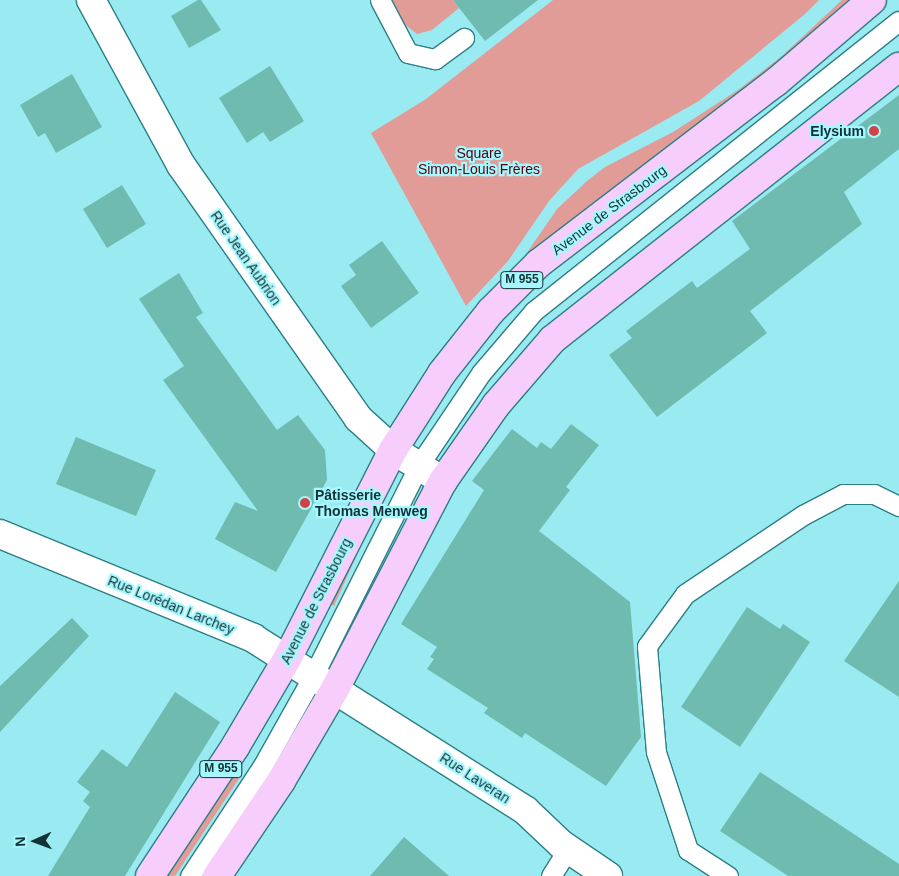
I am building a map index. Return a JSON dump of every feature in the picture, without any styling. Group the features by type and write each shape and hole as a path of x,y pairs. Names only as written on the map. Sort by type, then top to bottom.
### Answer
{"main road":[{"name":"Avenue de Strasbourg","path":"150,876 235,747 287,659 393,450 442,373 485,318 539,263 776,82 872,0"},
{"name":"M 955","path":"216,876 281,780 324,682 443,480 496,405 553,339 899,67"}],"street":[{"name":"Rue Jean Aubrion","path":"91,0 181,165 358,418 393,450 443,480"},
{"name":"Rue Lorédan Larchey","path":"0,534 254,638 324,682"},
{"name":"Rue Laveran","path":"324,682 525,810 568,848 608,876"}],"lane":[{"path":"380,0 408,52 435,59 464,38"},
{"name":"M 955","path":"190,876 262,767 324,682 419,465 480,373 534,311 899,21"},
{"name":"M 955","path":"324,682 419,465"},
{"path":"728,876 688,850 656,752 647,646 685,594 803,515 842,494 874,494 899,506"},
{"path":"551,876 568,848"}],"green space":[{"path":"389,0 453,0 459,8 432,30 417,34 399,20"},
{"name":"Square Simon-Louis Frères","path":"553,0 819,0 805,14 699,101 578,169 549,201 508,261 466,306 371,133 426,99"},
{"path":"842,0 855,0 759,80 513,273 557,209 587,181 605,167 673,132 738,90 782,56"},
{"path":"362,538 364,539 334,606 328,603"},
{"path":"236,770 242,774 175,876 166,876"}],"building":[{"path":"201,0 221,30 189,48 171,16"},
{"path":"453,0 538,0 485,41"},
{"path":"270,66 304,121 270,142 263,132 247,143 219,98"},
{"path":"72,74 102,127 56,153 45,133 38,137 20,105"},
{"path":"899,95 899,149 844,192 862,224 750,311 767,333 657,417 609,355 632,338 626,331 692,281 697,288 750,249 732,221"},
{"path":"122,185 146,224 107,248 83,209"},
{"path":"382,241 419,293 371,328 341,286 356,275 349,265"},
{"path":"179,273 203,313 196,317 277,430 298,415 325,450 327,480 276,572 215,539 235,502 258,511 163,380 184,366 139,299"},
{"path":"571,424 599,445 566,487 570,490 539,531 630,602 641,737 606,786 525,733 522,738 484,713 488,708 427,669 434,659 430,657 437,647 401,624 484,490 472,481 512,429 537,448 541,442 551,449"},
{"path":"76,437 156,470 136,516 56,484"},
{"path":"899,581 899,697 844,661"},
{"path":"747,607 780,629 783,624 810,642 740,747 681,707"},
{"path":"72,618 89,636 0,732 0,686"},
{"path":"175,692 220,722 125,876 48,876 90,807 83,801 90,792 77,782 102,749 127,767"},
{"path":"760,772 899,864 899,876 788,876 720,831"},
{"path":"404,837 449,876 370,876"}],"place":[{"name":"Elysium","path":"874,131"},
{"name":"Pâtisserie Thomas Menweg","path":"305,503"}]}
